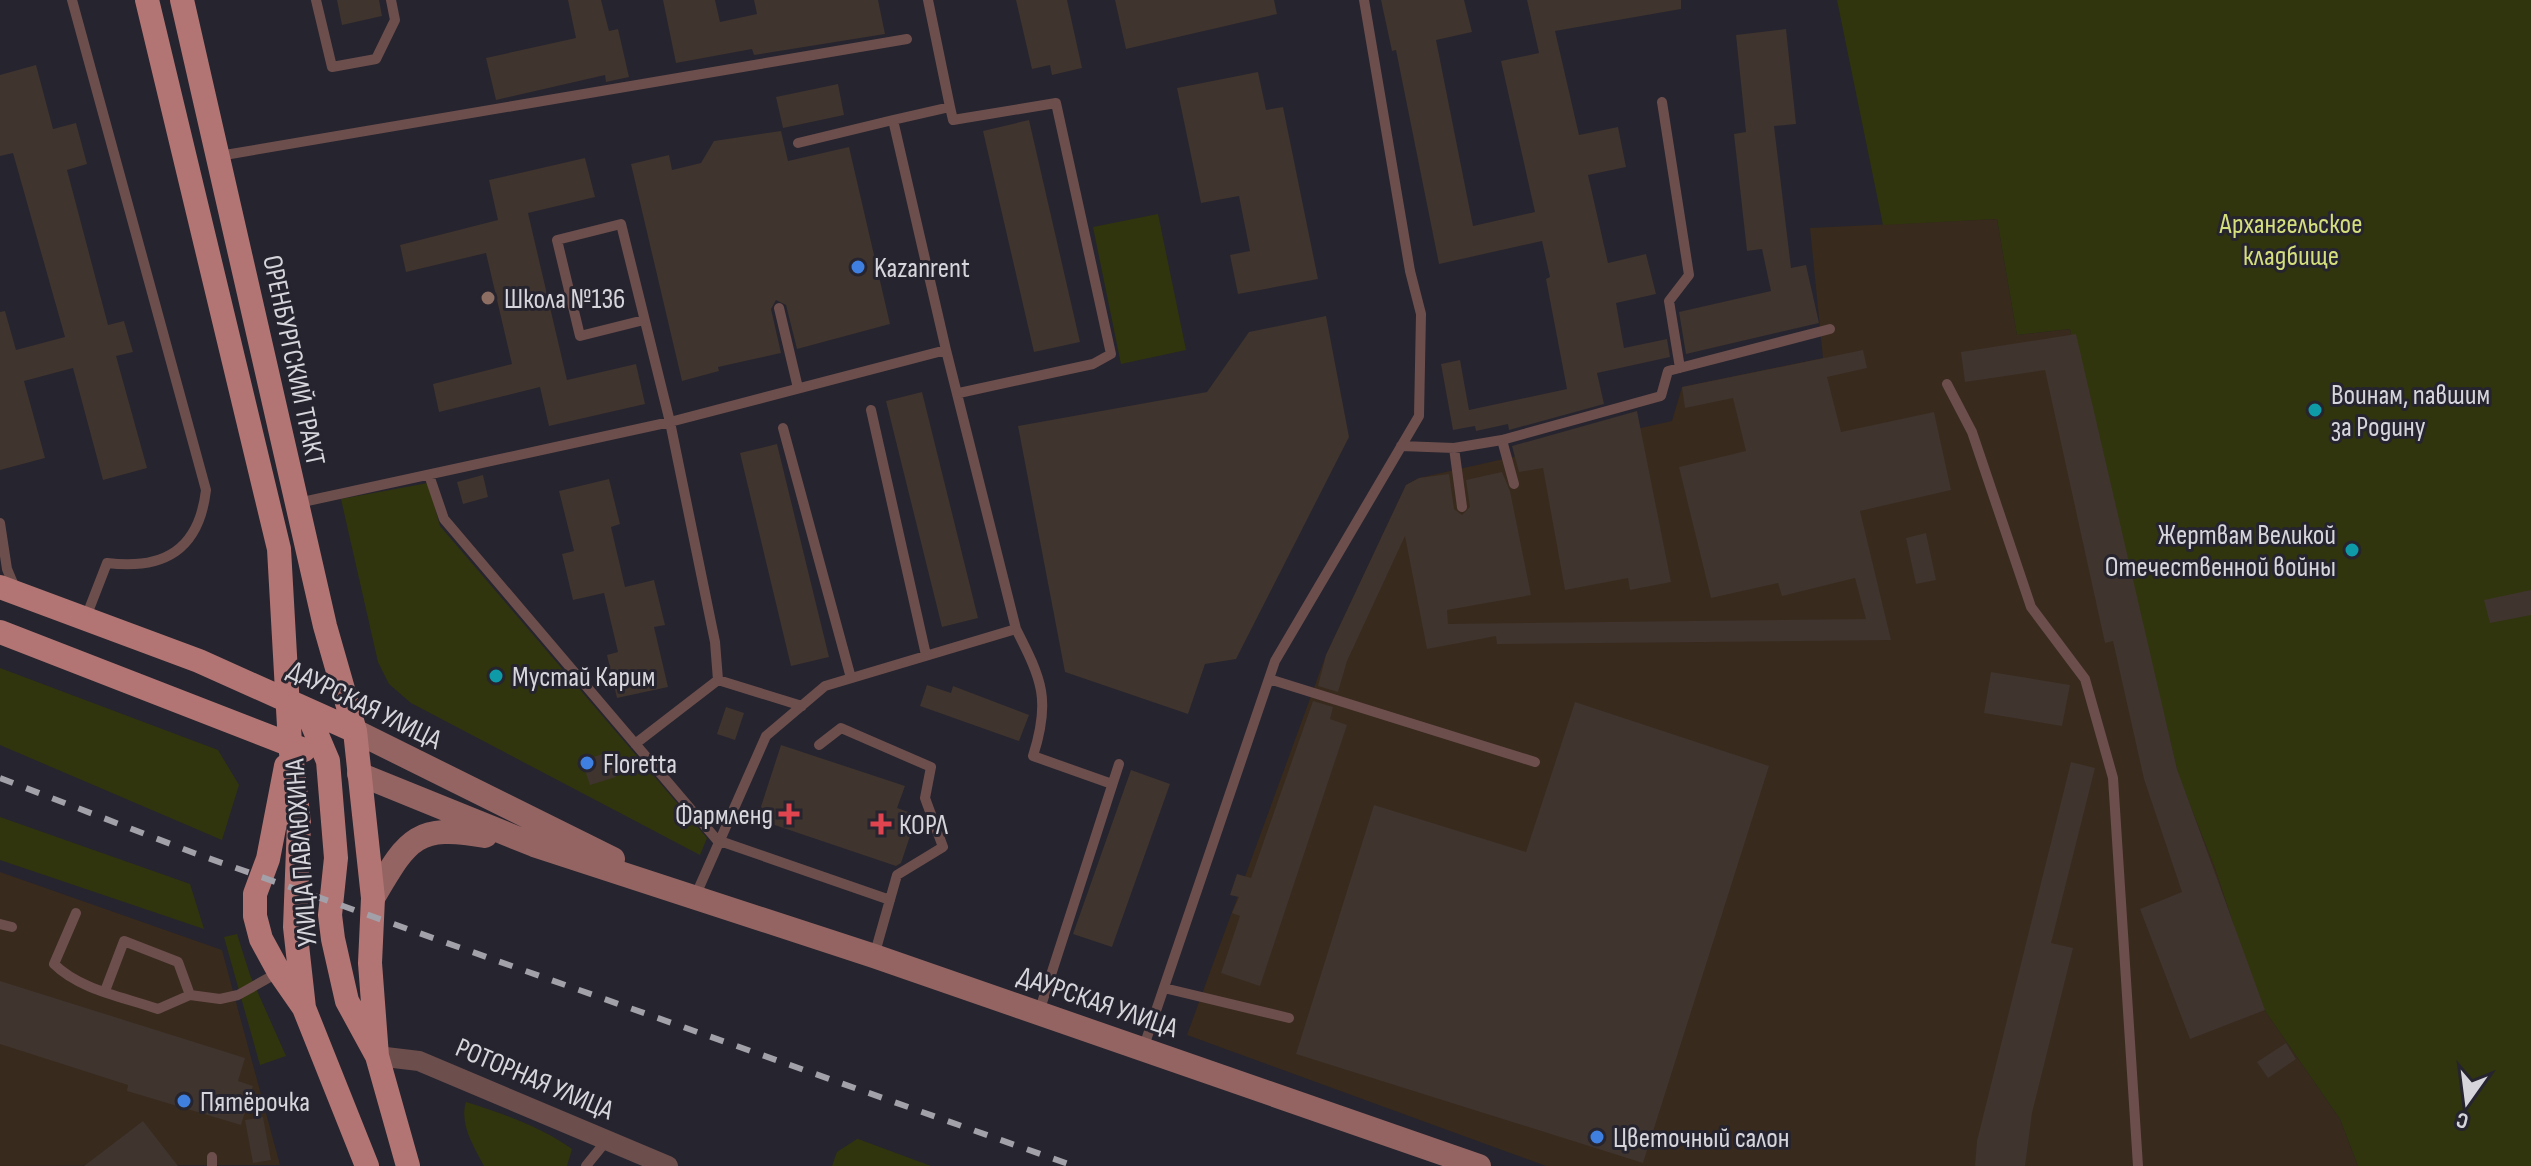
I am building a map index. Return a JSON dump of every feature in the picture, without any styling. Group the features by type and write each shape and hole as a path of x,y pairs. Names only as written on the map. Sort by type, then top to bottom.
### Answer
{"main road":[{"name":"ОРЕНБУРГСКИЙ ТРАКТ","path":"147,0 279,549"},
{"name":"ОРЕНБУРГСКИЙ ТРАКТ","path":"182,0 296,504 325,626 355,731"},
{"name":"УЛИЦА ПАВЛЮХИНА","path":"279,549 290,744 299,823 295,927 304,1008 362,1163"},
{"name":"ДАУРСКАЯ УЛИЦА","path":"9,590 288,699 355,731"},
{"name":"ДАУРСКАЯ УЛИЦА","path":"0,632 290,744 359,774"},
{"name":"УЛИЦА ПАВЛЮХИНА","path":"288,699 311,721 328,761 336,858 330,915 333,939 347,1001 377,1056"},
{"name":"УЛИЦА ПАВЛЮХИНА","path":"355,731 373,898 370,963 377,1056 408,1166"},
{"name":"УЛИЦА ПАВЛЮХИНА","path":"290,744 268,859 255,894 255,916 261,939 304,1008"}],"street":[{"name":"ДАУРСКАЯ УЛИЦА","path":"355,731 694,899"},
{"name":"ДАУРСКАЯ УЛИЦА","path":"359,774 534,845 1039,1012 1479,1166"},
{"path":"373,898 401,851 421,835 457,831 534,845"},
{"name":"РОТОРНАЯ УЛИЦА","path":"377,1056 419,1061 668,1166"}],"lane":[{"path":"72,0 206,490 203,514 187,542 163,561 135,567 107,563 85,619"},
{"path":"316,0 332,67 376,59 395,20 391,0"},
{"path":"928,0 953,120 1056,103 1111,354 1093,364 959,393"},
{"path":"1143,1049 1275,661 1419,416 1421,314 1410,271 1364,0"},
{"path":"218,156 907,39"},
{"path":"1662,102 1689,275 1669,301 1680,368"},
{"path":"798,143 950,107"},
{"path":"893,120 946,350 1016,629 1041,677 1044,712 1033,756 1112,784"},
{"path":"644,320 580,336 557,240 621,224 670,422 715,642 718,680"},
{"path":"779,308 798,388"},
{"path":"1401,446 1454,448 1502,440 1661,396 1668,371 1830,329"},
{"path":"296,504 670,422 946,350"},
{"path":"1947,384 1972,432 2031,607 2085,679 2113,778 2138,1166"},
{"path":"871,410 926,655"},
{"path":"783,428 851,678"},
{"path":"1502,440 1514,484"},
{"path":"1454,448 1462,507"},
{"path":"429,475 444,519 717,840 890,900"},
{"path":"0,523 9,590"},
{"path":"694,899 717,840 766,736 825,686 1016,629"},
{"path":"1269,679 1535,762"},
{"path":"718,680 802,706"},
{"path":"635,744 718,680"},
{"path":"819,745 841,728 931,767 925,798 943,847 897,875 874,956"},
{"path":"1039,1012 1119,764"},
{"path":"76,913 54,964 65,975 158,1009 190,995 220,999 238,995 279,972"},
{"path":"0,924 12,927"},
{"path":"105,991 124,941 178,962 190,995"},
{"path":"1164,988 1289,1018"},
{"path":"586,1166 608,1139"}],"shaded area":[{"path":"1997,219 2017,335 2070,329 2179,777 2215,868 2259,1002 2340,1119 2358,1166 1546,1166 1187,1035 1326,655 1406,485 1419,478 1672,421 1682,387 1823,358 1810,228"},
{"path":"0,872 222,950 280,1165 0,1166"}],"green space":[{"name":"Архангельское кладбище","path":"1837,0 2531,0 2531,1166 2358,1166 2340,1119 2259,1002 2215,868 2179,777 2070,329 2017,335 1997,219 1883,225"},
{"path":"1158,214 1186,350 1121,364 1093,227"},
{"path":"428,483 440,526 707,838 700,855 411,703 389,684 378,662 341,499"},
{"path":"0,668 218,750 239,785 222,840 0,745"},
{"path":"0,817 190,884 204,929 0,860"},
{"path":"237,934 250,975 286,1056 260,1065 224,937"},
{"path":"466,1102 521,1121 560,1141 572,1149 567,1166 484,1166 466,1127"},
{"path":"857,1139 931,1166 832,1166 837,1152"}],"building":[{"path":"337,0 379,0 382,16 342,25"},
{"path":"568,0 601,0 609,31 618,29 629,77 606,82 605,75 496,100 486,58 576,38"},
{"path":"663,0 715,0 720,22 757,14 754,0 878,0 885,34 754,55 752,49 676,63"},
{"path":"1016,0 1067,0 1082,68 1052,75 1050,65 1032,69"},
{"path":"1115,0 1274,0 1277,14 1126,49"},
{"path":"1381,0 1464,0 1472,32 1436,40 1473,226 1535,212 1501,61 1539,53 1527,0 1681,0 1681,9 1555,31 1579,135 1618,127 1626,167 1588,175 1608,263 1646,254 1656,294 1616,303 1624,348 1667,339 1670,357 1597,373 1604,404 1509,430 1508,424 1476,431 1475,426 1453,430 1441,364 1460,360 1469,410 1567,389 1546,279 1550,277 1542,241 1439,264 1396,50 1392,51"},
{"path":"1786,29 1796,124 1774,126 1791,268 1806,265 1819,323 1686,354 1679,312 1771,291 1762,249 1747,251 1734,134 1746,132 1736,35"},
{"path":"36,65 53,129 76,123 87,164 67,170 108,325 124,321 133,352 116,356 147,468 103,480 73,368 24,381 45,458 0,470 0,312 5,311 16,350 65,337 13,153 0,156 0,75"},
{"path":"1258,72 1266,110 1283,107 1318,279 1238,294 1230,255 1250,251 1239,196 1201,203 1177,88"},
{"path":"838,84 844,115 783,128 776,97"},
{"path":"1029,120 1080,342 1034,352 983,131"},
{"path":"781,131 788,161 849,147 890,324 797,349 786,305 776,300 771,309 781,353 718,367 719,371 682,381 631,164 669,155 672,170 701,163 714,141"},
{"path":"585,158 595,197 528,213 567,380 636,364 645,404 549,426 540,387 439,412 433,384 512,364 486,253 406,272 400,245 498,220 489,180"},
{"path":"1326,316 1349,437 1236,659 1205,664 1188,714 1065,672 1018,426 1207,392 1249,332"},
{"path":"2076,334 2177,769 2265,1010 2190,1039 2140,909 2182,892 2144,779 2113,641 2105,643 2045,370 1965,382 1961,352"},
{"path":"1863,350 1867,368 1827,377 1841,432 1934,412 1951,490 1860,511 1891,640 1497,644 1496,636 1427,649 1405,536 1347,661 1338,692 1318,686 1326,655 1406,485 1419,478 1449,474 1454,509 1462,515 1470,507 1466,480 1502,472 1510,491 1531,595 1447,610 1448,624 1866,619 1855,578 1782,596 1778,583 1711,598 1679,467 1746,451 1733,398 1685,408 1682,387"},
{"path":"922,392 978,618 942,627 886,401"},
{"path":"1637,411 1671,582 1630,590 1628,578 1565,590 1543,468 1519,472 1512,446"},
{"path":"777,444 829,657 791,666 740,453"},
{"path":"483,475 488,497 463,504 457,482"},
{"path":"609,479 620,524 611,527 625,587 654,580 665,625 654,627 668,687 617,698 607,655 618,652 604,593 573,600 562,554 574,551 559,491"},
{"path":"1926,533 1936,580 1916,584 1906,538"},
{"path":"2531,590 2531,615 2490,623 2484,600"},
{"path":"1991,672 2070,685 2062,726 1984,713"},
{"path":"927,685 951,693 953,686 1029,715 1019,741 920,706"},
{"path":"1313,701 1333,707 1330,719 1347,725 1260,986 1221,973 1240,916 1232,913 1239,897 1230,895 1237,874 1251,878"},
{"path":"1575,702 1769,766 1643,1163 1296,1054 1374,805 1526,852"},
{"path":"726,707 744,713 735,740 717,734"},
{"path":"781,745 905,786 897,808 917,815 901,863 896,866 757,819"},
{"path":"608,752 616,777 590,785 582,761"},
{"path":"2071,762 2095,768 2051,943 2073,948 2032,1113 2025,1166 1975,1166 1977,1141"},
{"path":"1131,770 1170,784 1112,947 1073,934"},
{"path":"0,981 245,1058 238,1081 253,1086 241,1125 127,1091 128,1085 0,1044"},
{"path":"2286,1043 2296,1059 2268,1078 2257,1062"},
{"path":"263,1117 271,1160 253,1163 245,1120"},
{"path":"143,1121 178,1166 84,1166"}],"railway":[{"path":"0,778 194,853 1074,1166"}],"place":[{"name":"Kazanrent","path":"858,267"},
{"name":"Школа №136","path":"488,298"},
{"name":"Воинам, павшим за Родину","path":"2315,410"},
{"name":"Жертвам Великой Отечественной войны","path":"2352,550"},
{"name":"Мустай Карим","path":"496,676"},
{"name":"Floretta","path":"587,763"},
{"name":"Фармленд","path":"789,814"},
{"name":"КОРЛ","path":"881,824"},
{"name":"Пятёрочка","path":"184,1101"},
{"name":"Цветочный салон","path":"1597,1137"}]}
